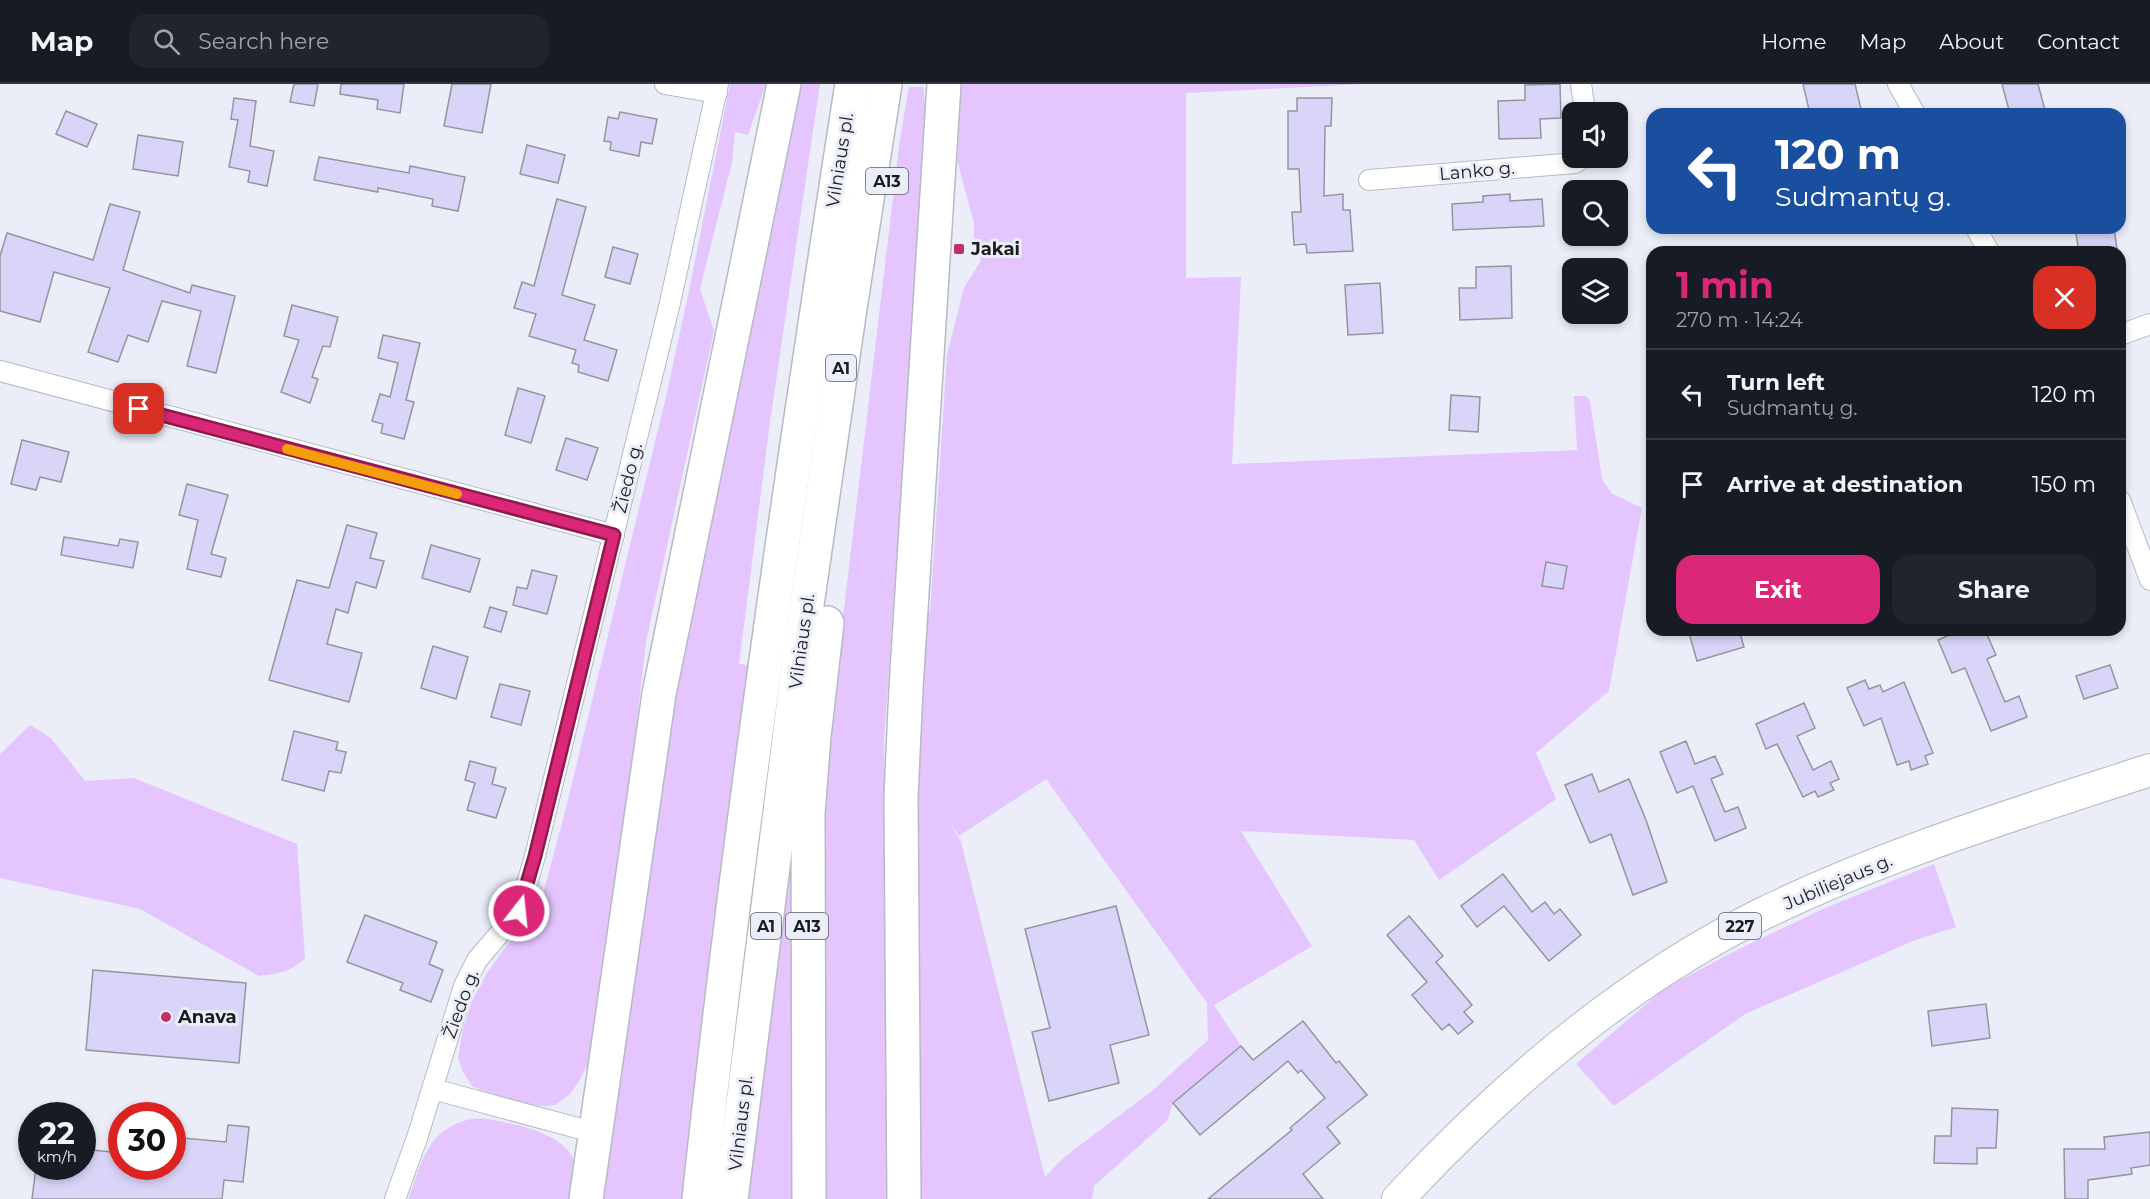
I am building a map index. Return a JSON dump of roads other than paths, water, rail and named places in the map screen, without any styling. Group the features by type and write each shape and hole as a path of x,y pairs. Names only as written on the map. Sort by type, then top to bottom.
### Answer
{"highway":[{"path":"586,1199 659,694 784,84"},
{"name":"Vilniaus pl.","path":"699,1199 714,1056 767,648 852,84"},
{"name":"Vilniaus pl.","path":"731,1199 812,653 848,319 885,84"},
{"name":"A13","path":"809,1199 808,814 813,736 812,653 891,151 896,84"},
{"path":"904,1199 901,797 944,84"},
{"path":"689,1199 714,1056"}],"main road":[{"name":"Jubiliejaus g.","path":"1398,1199 1464,1130 1532,1068 1638,987 1704,946 1759,916 1832,882 1972,829 2150,770"}],"street":[{"path":"665,84 718,89"},
{"path":"1581,84 1584,102"},
{"path":"1898,84 1912,108"},
{"name":"Žiedo g.","path":"395,1199 433,1089 455,1011 469,977 477,960 519,911 535,856 614,535 718,89"},
{"name":"Lanko g.","path":"1369,180 1562,164"},
{"path":"2126,333 2150,324"},
{"path":"0,371 614,535"},
{"path":"2126,516 2150,580"},
{"path":"433,1089 596,1133"}],"place":[{"name":"Jakai","path":"959,249"},
{"name":"Anava","path":"166,1017"}]}
